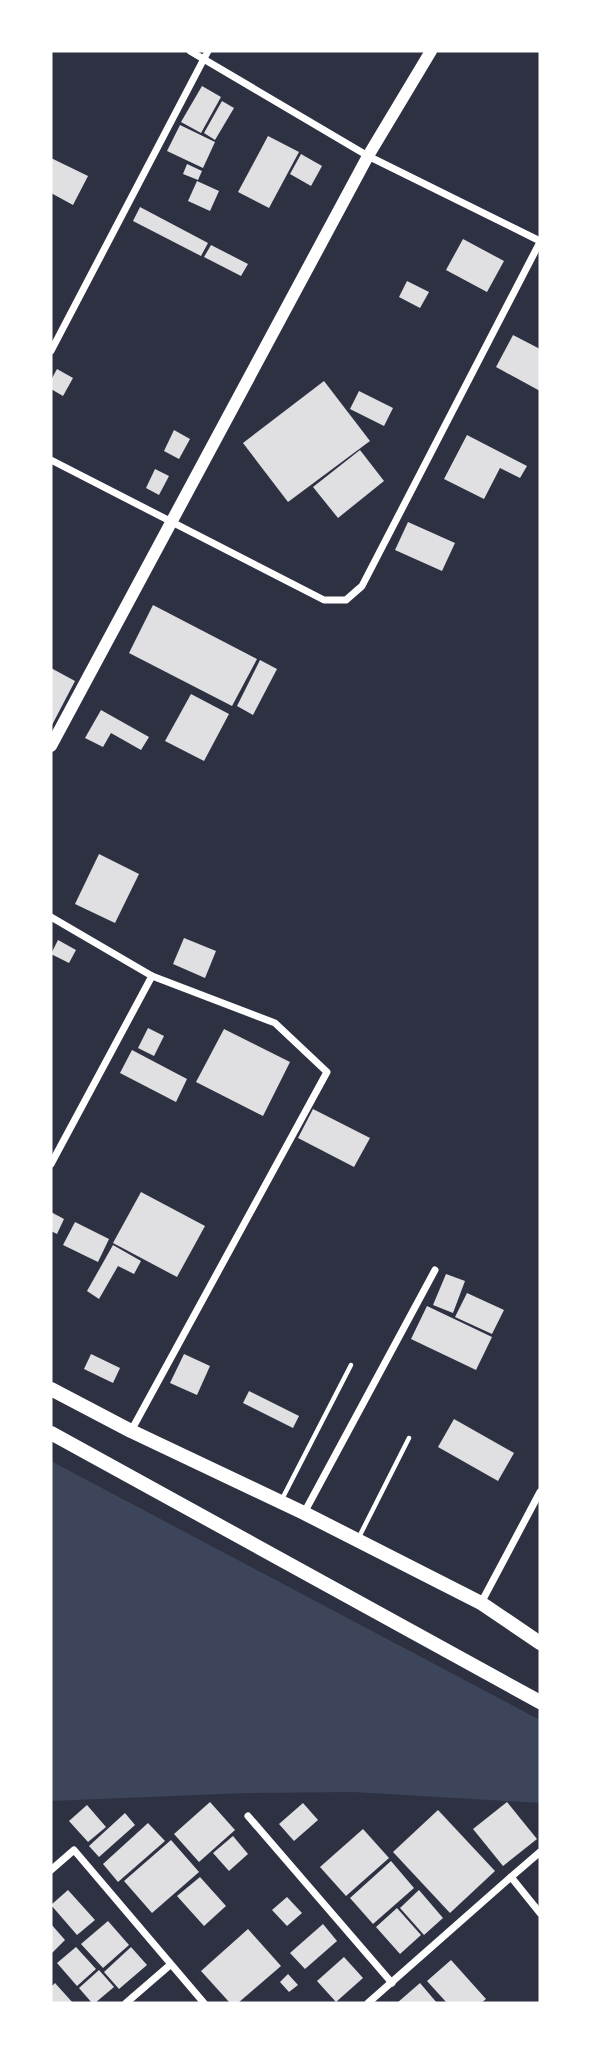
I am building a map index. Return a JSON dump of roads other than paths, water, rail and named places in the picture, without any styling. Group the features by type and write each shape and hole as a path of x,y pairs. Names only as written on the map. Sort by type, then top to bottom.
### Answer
{"main road":[{"path":"51,1389 131,1431 281,1501 481,1603 540,1643"},
{"path":"51,1433 540,1702"}],"street":[{"path":"51,460 324,600 346,600 362,586 540,242 368,156 190,51"},
{"path":"51,351 208,51"},
{"path":"51,746 368,156 430,51"},
{"path":"51,917 152,976 275,1023 327,1072 131,1431"},
{"path":"51,1164 152,976"},
{"path":"304,1513 435,1270"},
{"path":"481,1603 540,1492"},
{"path":"248,1816 392,1983"},
{"path":"51,1870 74,1850 204,2003"},
{"path":"368,2003 540,1852"},
{"path":"511,1877 540,1913"},
{"path":"126,2003 170,1965"}],"lane":[{"path":"281,1501 351,1365"},
{"path":"358,1540 409,1438"}]}
